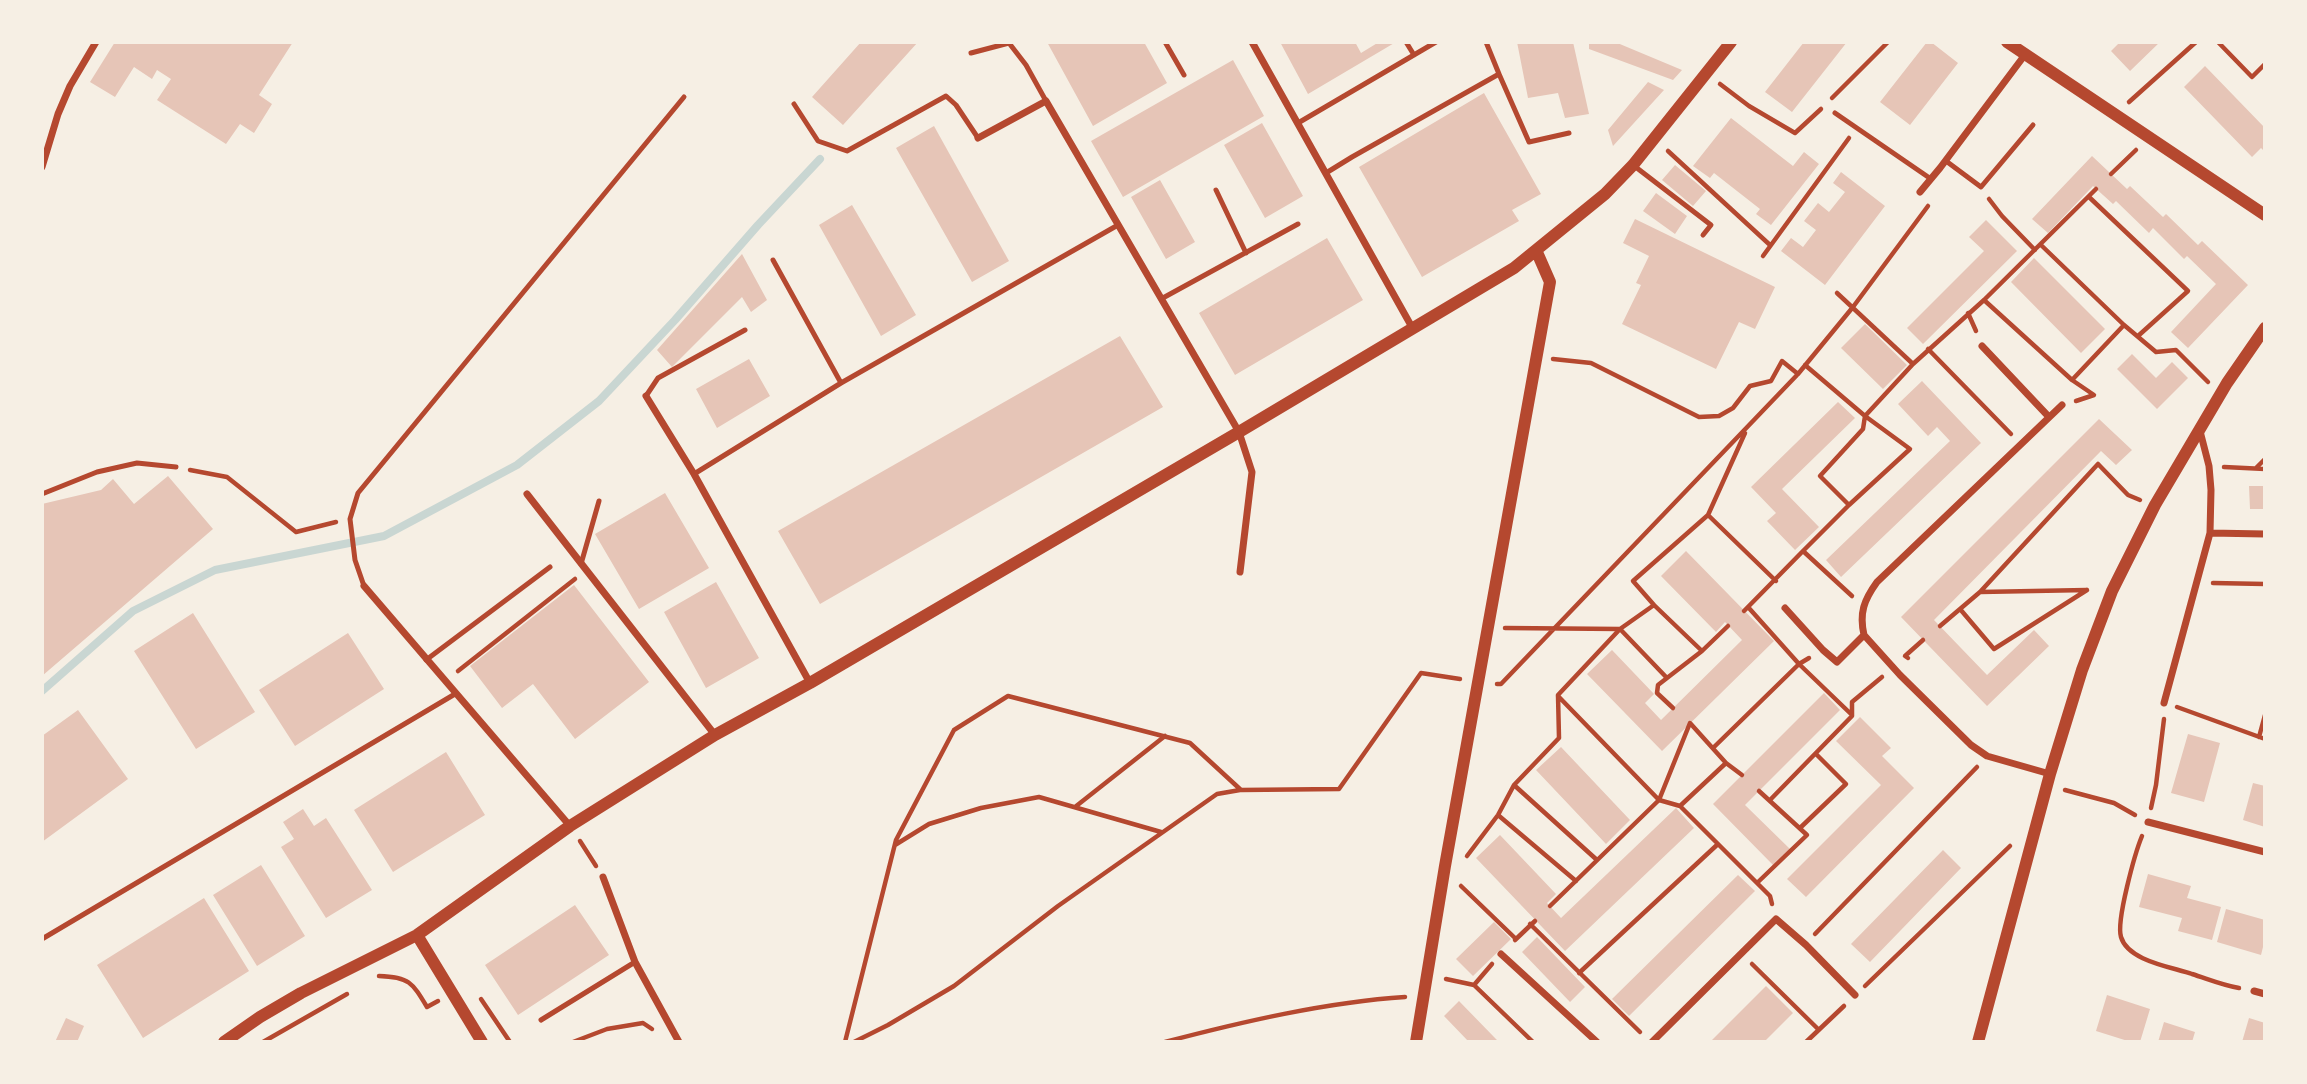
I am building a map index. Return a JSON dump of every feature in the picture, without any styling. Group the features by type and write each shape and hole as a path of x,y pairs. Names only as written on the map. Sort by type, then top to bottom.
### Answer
{"street":[{"path":"42,167 58,114 70,86 96,42"},
{"path":"1252,42 1413,329"},
{"path":"224,1042 301,993 417,935 570,826 715,735 810,683 1514,268 1605,194 1633,165 1731,42"},
{"path":"2007,42 2265,215"},
{"path":"1920,192 2024,55"},
{"path":"978,138 1046,101 1239,432 1252,472 1240,572"},
{"path":"1416,1042 1550,282 1536,250"},
{"path":"1978,1042 2050,774 2082,670 2112,591 2155,505 2220,395 2265,328"},
{"path":"1982,346 2049,418"},
{"path":"646,396 694,474 810,683"},
{"path":"2050,774 1987,756 1971,745 1864,635 1861,621 1863,606 1877,582 2062,405"},
{"path":"2164,703 2210,533 2209,466 2200,431"},
{"path":"527,494 715,735"},
{"path":"2210,533 2265,534"},
{"path":"364,586 570,826"},
{"path":"1785,608 1837,662 1864,635"},
{"path":"2148,822 2265,852"},
{"path":"603,877 635,962 679,1042"},
{"path":"1652,1042 1776,919 1806,944 1855,995"},
{"path":"417,935 482,1042"},
{"path":"1501,954 1597,1042"},
{"path":"2253,991 2265,994"}],"lane":[{"path":"1166,42 1184,75"},
{"path":"1406,42 1414,55"},
{"path":"1298,123 1436,42"},
{"path":"1486,42 1529,142 1569,133"},
{"path":"971,52 1009,43 1026,65 1046,101"},
{"path":"1326,173 1499,74"},
{"path":"794,104 818,141 847,152 946,96 956,105 978,138"},
{"path":"364,586 355,560 349,519 358,493 684,97"},
{"path":"1835,113 1931,179"},
{"path":"1946,161 1981,187 2033,125"},
{"path":"1633,165 1710,225 1703,234"},
{"path":"1216,190 1246,253"},
{"path":"1161,299 1298,224"},
{"path":"694,474 841,383 1118,225"},
{"path":"774,260 841,383"},
{"path":"646,396 658,378 745,330"},
{"path":"42,494 97,472 137,463 176,467"},
{"path":"584,567 599,500"},
{"path":"426,660 550,567"},
{"path":"42,939 455,694"},
{"path":"541,1020 635,962"}],"path":[{"path":"1706,74 1749,106 1795,133 1888,42"},
{"path":"2116,114 2196,42"},
{"path":"2218,42 2252,76 2264,66"},
{"path":"1763,256 1856,128"},
{"path":"2111,174 2149,138"},
{"path":"1655,139 1770,245"},
{"path":"1849,505 1820,476 1863,429 1865,416 1928,349 1984,300 2096,189"},
{"path":"2088,197 2188,291 2138,336"},
{"path":"848,1032 856,1041 954,986 1058,906 1217,794 1241,790 1339,789 1422,673 1501,684 1798,374 1853,307 1930,204"},
{"path":"2002,216 2035,250"},
{"path":"2041,245 2156,352 2176,350 2220,395"},
{"path":"1837,292 1913,364"},
{"path":"1984,300 2072,380 2094,395 2062,405"},
{"path":"2072,380 2124,325"},
{"path":"1928,349 2021,444"},
{"path":"1538,357 1591,363 1699,417 1719,416 1733,408 1750,386 1771,381 1782,361 1798,374"},
{"path":"1805,365 1865,416 1910,449 1849,505 1746,609 1852,716"},
{"path":"1702,651 1633,581 1708,515 1747,428"},
{"path":"2256,468 2265,459"},
{"path":"1940,626 1980,592 2098,464 2128,495"},
{"path":"2209,466 2265,468"},
{"path":"176,467 227,477 296,532 349,519"},
{"path":"1708,515 1776,581"},
{"path":"1803,551 1863,606"},
{"path":"444,682 584,567"},
{"path":"2197,583 2265,584"},
{"path":"1960,609 1994,649 2087,590"},
{"path":"1980,592 2112,591"},
{"path":"1467,856 1498,815 1514,785 1559,738 1558,695 1620,629 1654,605"},
{"path":"1673,708 1657,693 1658,685 1702,651 1728,626"},
{"path":"1489,627 1620,629 1667,678"},
{"path":"1909,653 1923,640"},
{"path":"1713,748 1799,664 1823,650"},
{"path":"1770,800 1852,716 1852,702 1882,677"},
{"path":"1558,695 1659,800 1680,806 1758,883 1770,897 1776,919"},
{"path":"845,1042 895,845 954,730 1008,696 1190,743 1241,790"},
{"path":"2253,991 2218,984 2140,957 2126,946 2120,936 2124,900 2148,822 2156,785 2164,703 2262,738 2265,715"},
{"path":"1550,906 1659,800 1690,723 1726,763 1742,775"},
{"path":"1074,808 1165,736"},
{"path":"1800,828 1846,784 1816,754"},
{"path":"1806,944 1987,756"},
{"path":"1680,806 1726,763"},
{"path":"1514,785 1597,860"},
{"path":"2068,790 2114,803 2148,822"},
{"path":"1758,883 1807,835 1759,791"},
{"path":"895,845 929,824 981,808 1039,797 1162,832"},
{"path":"1498,815 1576,881"},
{"path":"570,826 603,877"},
{"path":"1579,973 1718,844"},
{"path":"1445,866 1451,877 1516,939"},
{"path":"1806,1042 1989,867"},
{"path":"1535,921 1530,924 1642,1033"},
{"path":"1741,953 1819,1030"},
{"path":"1427,975 1474,985 1533,1042"},
{"path":"367,982 379,976 401,977 416,988 428,1007 470,982 510,1042"},
{"path":"263,1042 356,989"},
{"path":"1165,1042 1289,1014 1377,999 1424,996"},
{"path":"573,1042 607,1029 643,1023 661,1036"}],"building":[{"path":"115,42 293,42 259,95 272,104 254,133 240,124 226,144 157,100 171,79 157,70 152,79 134,67 115,97 90,82"},
{"path":"861,42 918,42 843,125 812,97"},
{"path":"1047,42 1144,42 1167,83 1093,126"},
{"path":"1280,42 1355,42 1361,53 1379,42 1396,42 1308,94"},
{"path":"1517,42 1573,42 1589,114 1565,118 1558,93 1528,98"},
{"path":"1589,42 1615,42 1682,70 1673,80 1589,49"},
{"path":"1804,42 1847,42 1792,112 1765,92"},
{"path":"1927,42 1931,42 1958,63 1910,125 1880,102"},
{"path":"2120,42 2160,42 2130,71 2111,51"},
{"path":"1233,60 1264,116 1123,197 1091,141"},
{"path":"2205,66 2265,128 2265,152 2261,148 2252,157 2184,87"},
{"path":"1648,82 1664,90 1613,146 1608,130"},
{"path":"1484,93 1541,194 1512,210 1519,221 1422,277 1359,167"},
{"path":"1731,118 1793,166 1804,152 1819,164 1771,225 1756,214 1760,209 1714,173 1710,178 1693,166"},
{"path":"1262,123 1303,196 1265,218 1224,145"},
{"path":"934,126 1009,261 972,282 896,148"},
{"path":"2092,156 2127,189 2130,186 2163,217 2166,214 2198,245 2202,241 2248,285 2188,348 2171,332 2216,284 2187,256 2184,259 2153,228 2149,233 2116,201 2113,204 2093,186 2048,233 2032,219"},
{"path":"1675,165 1706,191 1693,206 1662,180"},
{"path":"1841,172 1885,206 1825,285 1781,251 1791,238 1803,247 1816,230 1804,221 1818,203 1829,212 1845,192 1833,183"},
{"path":"1160,180 1195,242 1166,259 1131,197"},
{"path":"1656,193 1687,216 1675,234 1643,211"},
{"path":"852,205 916,315 881,336 819,225"},
{"path":"1635,219 1775,287 1755,329 1739,322 1716,369 1622,324 1641,285 1636,283 1649,256 1623,243"},
{"path":"1986,220 2017,251 1923,344 1907,328 1984,251 1969,237"},
{"path":"1327,238 1363,300 1235,375 1199,313"},
{"path":"742,254 767,300 751,312 742,297 672,367 657,350"},
{"path":"2034,258 2105,329 2081,353 2011,282"},
{"path":"1865,324 1907,365 1883,389 1841,348"},
{"path":"1120,336 1163,407 820,604 778,531"},
{"path":"2132,354 2156,378 2172,362 2188,378 2157,409 2117,369"},
{"path":"749,359 770,396 717,428 696,389"},
{"path":"1922,381 1981,443 1841,577 1826,560 1950,441 1937,427 1928,436 1898,404"},
{"path":"1838,402 1855,418 1782,489 1819,527 1795,550 1767,521 1776,513 1751,487"},
{"path":"2099,419 2132,450 2116,465 2101,451 1934,620 1987,675 2034,630 2049,646 1987,706 1901,617"},
{"path":"168,476 213,529 42,676 42,504 101,490 113,479 134,504"},
{"path":"2249,486 2265,486 2265,509 2250,509"},
{"path":"665,493 709,568 639,609 595,534"},
{"path":"1686,551 1774,641 1662,751 1587,674 1612,650 1654,694 1645,703 1661,720 1742,640 1725,622 1716,632 1661,576"},
{"path":"716,582 759,658 706,688 664,612"},
{"path":"574,585 649,682 575,739 533,684 502,708 470,666"},
{"path":"193,613 255,712 196,749 134,651"},
{"path":"348,633 384,689 295,746 259,690"},
{"path":"1824,693 1840,710 1745,805 1790,849 1773,865 1713,804"},
{"path":"78,710 128,779 42,842 42,736"},
{"path":"1860,717 1891,748 1882,756 1914,788 1806,897 1787,879 1881,785 1836,741"},
{"path":"2188,734 2220,743 2204,802 2171,793"},
{"path":"1561,747 1630,820 1606,844 1536,770"},
{"path":"446,752 485,815 393,872 354,810"},
{"path":"2253,783 2265,786 2265,827 2243,820"},
{"path":"1676,808 1694,828 1565,951 1476,858 1500,835 1556,894 1547,903 1561,918"},
{"path":"303,809 314,826 326,818 372,890 326,918 281,847 294,839 283,822"},
{"path":"1943,850 1961,868 1870,962 1851,944"},
{"path":"261,865 305,936 257,966 213,895"},
{"path":"2148,874 2191,886 2187,898 2221,907 2212,940 2178,931 2182,918 2139,907"},
{"path":"1738,875 1755,891 1629,1016 1612,999"},
{"path":"204,898 249,971 143,1038 97,965"},
{"path":"575,905 609,955 518,1015 485,965"},
{"path":"2226,909 2265,920 2265,939 2261,955 2217,942"},
{"path":"1494,922 1511,939 1473,976 1456,959"},
{"path":"1537,937 1585,987 1570,1002 1522,952"},
{"path":"1766,986 1793,1013 1766,1040 1710,1042"},
{"path":"2107,995 2150,1009 2140,1042 2131,1042 2096,1031"},
{"path":"1459,1001 1499,1042 1469,1042 1444,1016"},
{"path":"66,1018 84,1026 77,1042 55,1042"},
{"path":"2249,1018 2265,1023 2265,1042 2242,1042"},
{"path":"2164,1022 2195,1032 2192,1042 2158,1042"}],"waterway":[{"path":"42,691 133,611 215,570 384,536 517,465 599,401 820,159"}]}
